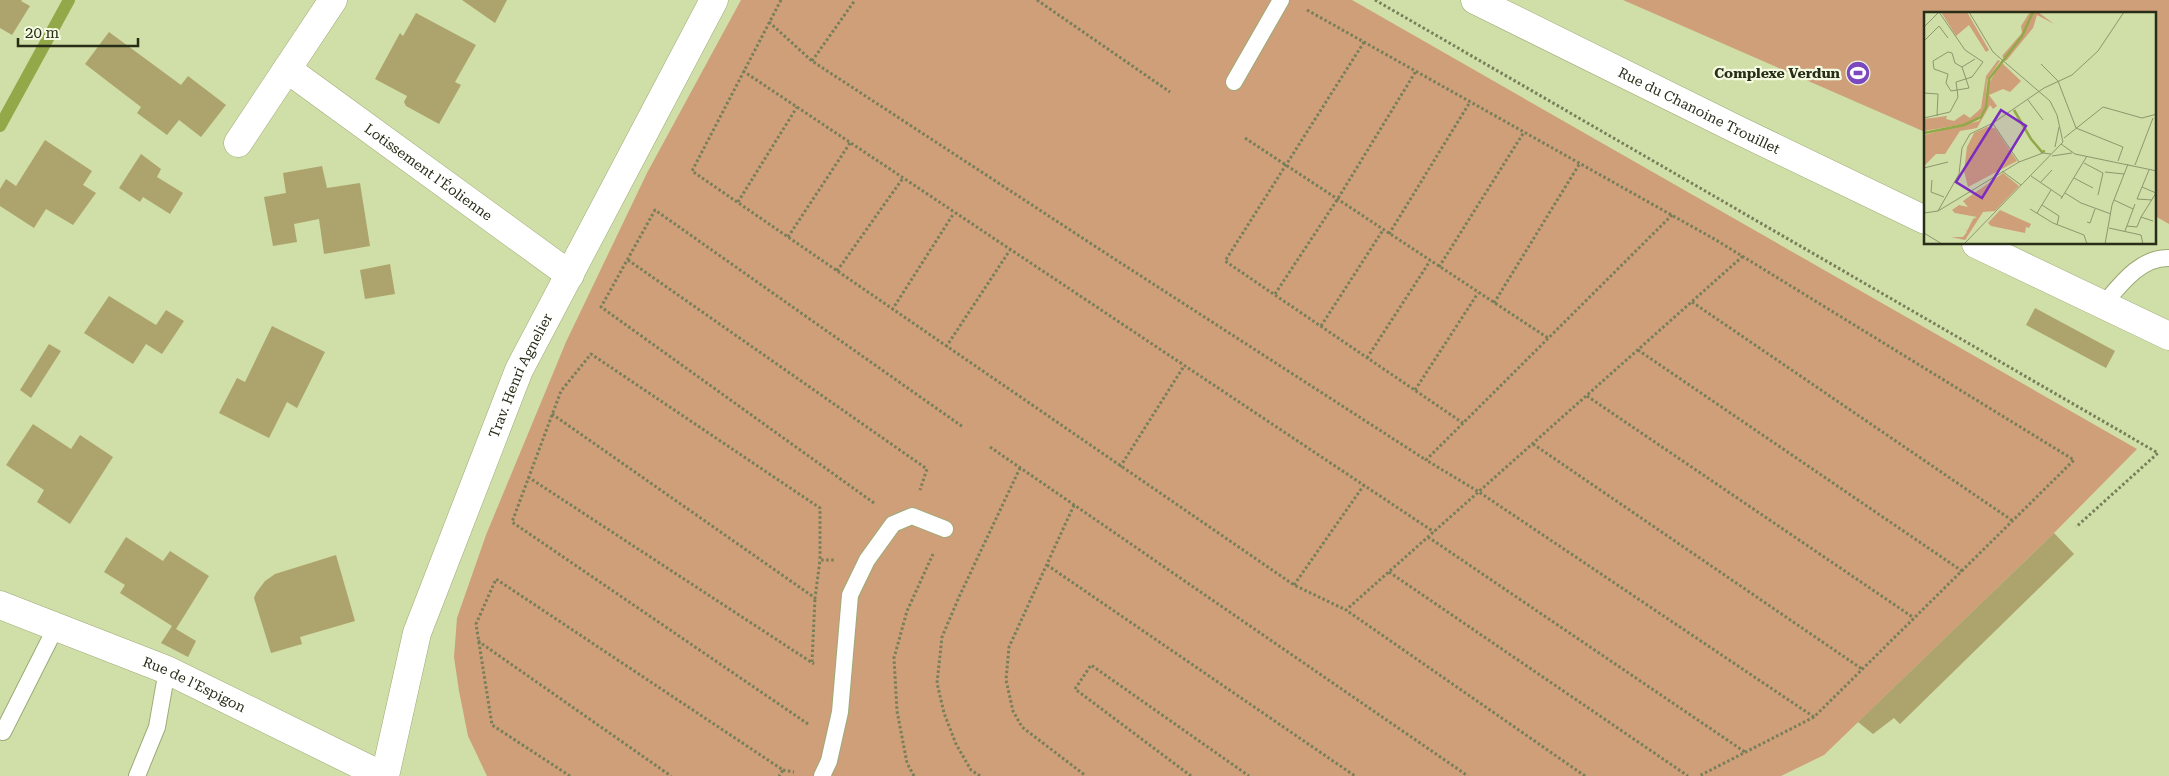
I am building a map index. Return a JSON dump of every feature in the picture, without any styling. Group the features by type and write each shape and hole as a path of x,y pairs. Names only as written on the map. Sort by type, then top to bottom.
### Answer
{"street":[{"path":"238,143 333,0"},
{"name":"Trav. Henri Agnelier","path":"384,776 417,633 519,370 714,0"},
{"name":"Rue du Chanoine Trouillet","path":"1475,0 1924,220"},
{"name":"Lotissement l'Éolienne","path":"287,69 570,275"},
{"path":"1978,245 2169,336"},
{"name":"Rue de l'Espigon","path":"0,605 167,670 384,776"}],"lane":[{"path":"1234,82 1281,0"},
{"path":"2103,304 2132,272 2160,258 2169,258"},
{"path":"822,776 829,761 840,712 850,594 867,560 893,524 912,516 945,529"},
{"path":"3,732 56,627"},
{"path":"137,776 157,728 167,670"}],"path":[{"path":"782,0 692,171 1294,585 1346,610 1585,776"},
{"path":"812,61 855,0"},
{"path":"1037,0 1170,92"},
{"path":"1375,0 2158,453 2076,527"},
{"path":"1299,5 1743,256 2074,460 1814,717 1699,776"},
{"path":"769,22 812,61 1112,258 1478,492 1814,717"},
{"path":"1364,42 1225,261 1463,423"},
{"path":"743,71 1434,532"},
{"path":"1274,295 1338,200 1416,71"},
{"path":"1389,234 1470,102"},
{"path":"738,202 797,107"},
{"path":"1439,267 1524,132"},
{"path":"1245,138 1548,338"},
{"path":"788,237 850,143"},
{"path":"1494,303 1580,163"},
{"path":"837,271 903,178"},
{"path":"893,524 873,503 601,307 655,210 963,427"},
{"path":"892,310 954,213"},
{"path":"1426,460 1672,215"},
{"path":"1321,326 1383,230"},
{"path":"946,347 1010,250"},
{"path":"1346,610 1743,256"},
{"path":"628,260 927,469 912,516"},
{"path":"1368,358 1430,261"},
{"path":"1415,390 1478,293"},
{"path":"1692,302 2013,521"},
{"path":"1638,350 1962,572"},
{"path":"812,662 814,598 820,560 820,508 591,354 561,391 512,522 833,741"},
{"path":"1120,467 1184,366"},
{"path":"1587,396 1914,618"},
{"path":"552,414 814,598"},
{"path":"1533,444 1862,669"},
{"path":"990,447 1468,776"},
{"path":"980,776 971,770 956,744 944,713 937,683 942,637 1020,468"},
{"path":"528,477 842,682"},
{"path":"1294,585 1364,485"},
{"path":"1074,505 1009,647 1006,680 1012,711 1022,727 1086,776"},
{"path":"914,776 907,763 897,711 894,658 907,611 945,529"},
{"path":"1428,537 1745,752"},
{"path":"820,560 867,560"},
{"path":"1047,565 1355,776"},
{"path":"1389,572 1688,776"},
{"path":"570,776 492,725 476,624 496,579 783,770 779,776"},
{"path":"478,641 671,776"},
{"path":"1191,776 1075,689 1091,665 1249,776"}],"shaded area":[{"path":"741,0 1352,0 2137,449 2054,533 1824,755 1781,776 487,776 468,736 459,691 454,657 457,618 486,535 566,342 647,173"},
{"name":"Complexe Verdun","path":"1623,0 2169,0 2169,224 2156,217 2156,12 1924,12 1924,132"}],"building":[{"path":"0,0 22,0 30,6 12,35 0,28"},
{"path":"462,0 507,0 495,23"},
{"path":"416,13 476,45 455,82 461,85 439,124 406,106 404,102 407,96 375,79 400,33 403,36"},
{"path":"109,32 181,85 188,76 226,105 201,137 179,120 167,135 137,113 141,107 85,64"},
{"path":"45,140 92,171 83,185 96,193 73,225 46,209 34,228 0,206 0,189 6,179 16,186"},
{"path":"141,154 161,169 157,177 183,193 170,214 143,197 140,202 119,188"},
{"path":"322,166 327,188 360,183 370,246 324,254 319,219 294,224 297,242 273,246 264,197 286,193 283,173"},
{"path":"390,264 395,294 365,299 360,270"},
{"path":"109,296 156,325 166,310 184,321 162,354 146,344 133,364 84,333"},
{"path":"2035,308 2115,351 2106,368 2026,325"},
{"path":"272,326 325,352 297,408 287,402 269,438 219,413 237,378 245,382"},
{"path":"49,344 61,351 31,398 20,390"},
{"path":"33,424 71,449 80,435 113,457 70,524 37,502 44,490 6,465"},
{"path":"2054,533 2074,554 1900,724 1894,718 1873,734 1858,722"},
{"path":"126,537 163,561 170,551 209,576 176,629 196,641 188,657 161,643 172,626 120,593 125,585 104,572"},
{"path":"336,555 355,621 300,637 302,644 271,653 254,598 256,593 265,581 275,574"}],"waterway":[{"path":"0,126 69,0"}],"place":[{"name":"Complexe Verdun","path":"1858,73"}]}
